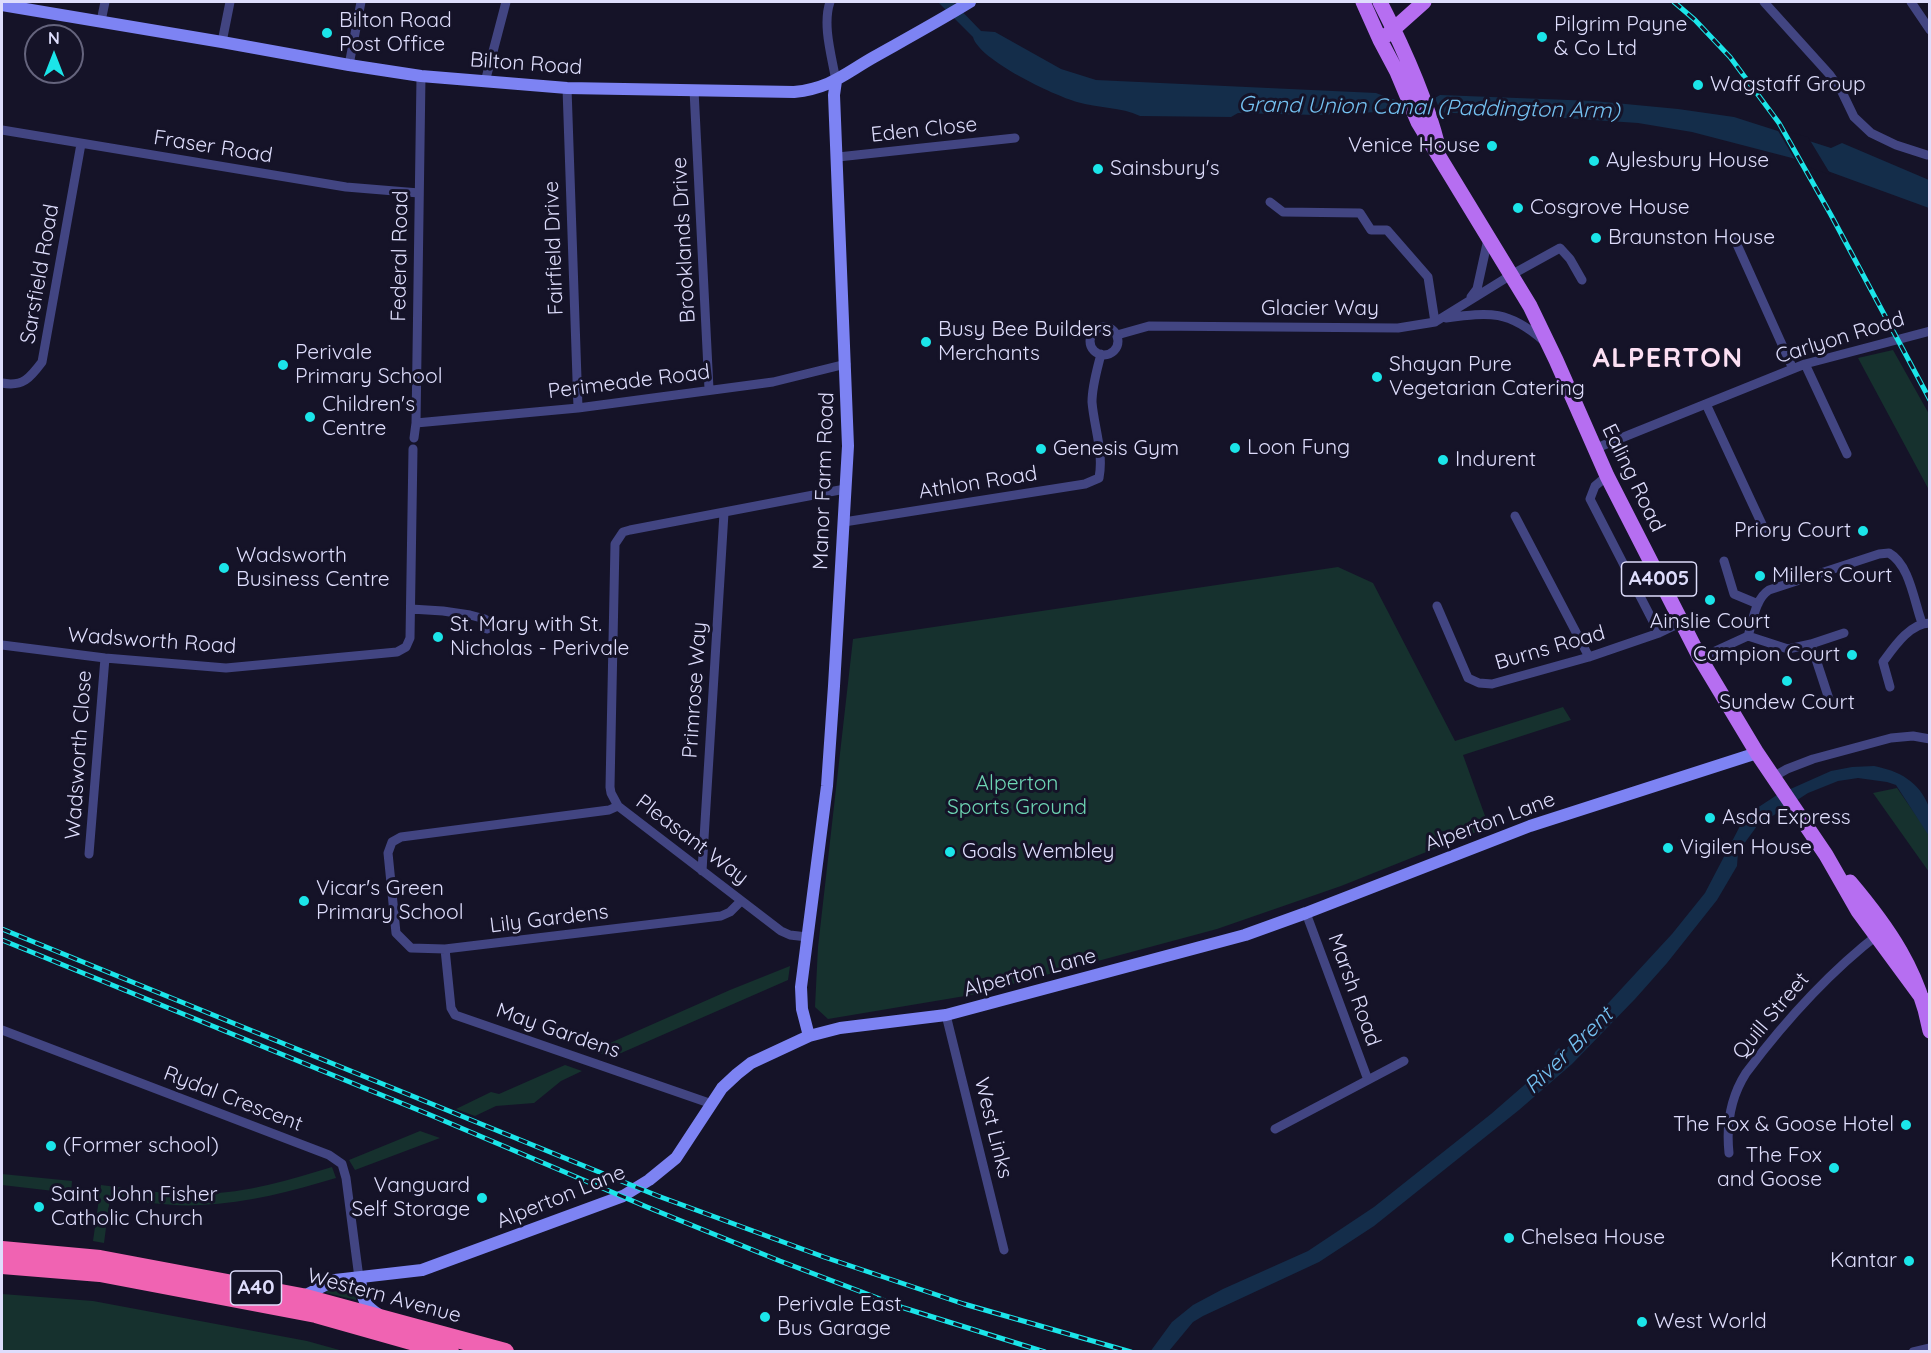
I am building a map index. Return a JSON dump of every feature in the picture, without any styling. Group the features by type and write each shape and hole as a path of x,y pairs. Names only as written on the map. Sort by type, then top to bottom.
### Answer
{"highway":[{"name":"Western Avenue","path":"2,1250 100,1259 302,1297 505,1352"},
{"name":"Western Avenue","path":"2,1265 100,1274 316,1314 450,1352"}],"main road":[{"name":"A4005","path":"1364,2 1380,40"},
{"name":"A4005","path":"1380,2 1394,29"},
{"path":"1380,40 1424,2"},
{"path":"1394,29 1390,44 1397,72"},
{"name":"Ealing Road","path":"1394,29 1412,93 1441,158 1530,306 1606,476 1700,657 1757,753 1881,932"},
{"name":"Ealing Road","path":"1380,40 1397,72 1412,93"},
{"name":"A4005","path":"1881,932 1907,960 1926,997 1929,1031"}],"street":[{"path":"101,21 105,2"},
{"path":"222,42 230,2"},
{"path":"349,65 361,2"},
{"path":"485,82 506,2"},
{"path":"830,2 828,33 836,81 970,2"},
{"path":"1764,2 1830,75 1842,92 1854,117 1871,133 1896,145 1927,155"},
{"path":"1911,2 1929,30"},
{"name":"Bilton Road","path":"2,5 349,65 421,76 485,82 567,88 794,92 822,87 836,81"},
{"name":"Federal Road","path":"414,438 421,76"},
{"name":"Manor Farm Road","path":"809,1036 802,1009 801,987 827,786 848,446 834,95 836,81"},
{"name":"Fairfield Drive","path":"567,88 578,408"},
{"name":"Brooklands Drive","path":"694,90 709,390"},
{"name":"Fraser Road","path":"2,130 345,187 419,194"},
{"name":"Eden Close","path":"838,157 1015,138"},
{"name":"Sarsfield Road","path":"2,383 11,385 29,379 42,362 81,144"},
{"path":"1270,202 1283,212 1360,213 1371,230 1387,230 1428,277 1437,321 1479,314 1503,315 1521,323 1550,347"},
{"path":"1466,304 1477,289 1488,238"},
{"path":"1735,240 1793,369"},
{"name":"Glacier Way","path":"1117,335 1149,326 1398,328 1437,321 1560,248 1570,259 1582,280"},
{"path":"1102,327 1112,329 1117,335 1118,343 1108,354 1101,354 1091,347 1093,332 1102,327"},
{"name":"Carlyon Road","path":"1594,449 1805,364 1929,331"},
{"name":"Athlon Road","path":"844,522 1085,484 1099,478 1101,466 1092,402 1101,354"},
{"name":"Perimeade Road","path":"416,423 578,408 773,382 846,364"},
{"path":"1805,364 1846,454"},
{"path":"1706,404 1766,533"},
{"path":"414,448 411,609 470,615 485,619 487,629"},
{"path":"1606,476 1595,486 1590,499 1659,633"},
{"name":"Pleasant Way","path":"807,937 790,935 781,931 618,806 611,793 615,544 623,532 630,530 845,489"},
{"name":"Primrose Way","path":"702,870 724,513"},
{"path":"1515,516 1589,657"},
{"path":"1748,636 1764,592 1879,554 1889,553 1895,556 1900,563 1926,623 1898,641 1883,662 1890,687"},
{"path":"1724,561 1734,594 1758,604"},
{"name":"Burns Road","path":"1437,606 1468,678 1479,683 1492,684 1589,657 1659,633 1682,622"},
{"name":"Wadsworth Road","path":"2,645 105,658 226,668 397,652 406,647 410,638 411,609"},
{"path":"1700,657 1748,636 1788,649 1844,633"},
{"path":"1811,644 1829,699"},
{"name":"Wadsworth Close","path":"89,854 105,658"},
{"path":"1777,783 1787,769 1814,759 1891,738 1913,736 1929,739"},
{"name":"Alperton Lane","path":"302,1297 335,1280 422,1270 623,1196 649,1180 676,1158 722,1088 751,1063 809,1036 840,1028 946,1015 1245,935 1530,826 1757,753"},
{"name":"Lily Gardens","path":"618,806 609,810 401,837 392,842 388,853 396,933 411,948 445,949 721,916 730,912 741,901"},
{"name":"Marsh Road","path":"1306,913 1368,1080"},
{"name":"Quill Street","path":"1729,1153 1731,1106 1738,1085 1746,1073 1809,996 1834,970 1881,932"},
{"name":"May Gardens","path":"445,949 451,1008 455,1015 712,1104"},
{"name":"West Links","path":"946,1015 1004,1250"},
{"name":"Rydal Crescent","path":"2,1030 328,1155 342,1164 346,1178 358,1278"},
{"name":"Marsh Road","path":"1275,1129 1404,1061"},
{"path":"358,1278 365,1304 381,1317"},
{"path":"1913,1352 1928,1349"}],"green space":[{"path":"1893,350 1929,414 1929,490 1858,358"},
{"name":"Alperton Sports Ground","path":"1338,567 1373,583 1455,741 1563,707 1571,720 1463,755 1489,827 1341,886 1217,929 971,995 828,1019 815,1007 818,947 853,639"},
{"path":"1897,788 1929,834 1929,872 1873,793"},
{"path":"790,966 788,980 612,1057 592,1051 730,990"},
{"path":"565,1065 582,1071 561,1081 534,1103 496,1106 475,1116 456,1109 491,1092 499,1094"},
{"path":"420,1131 440,1138 355,1170 349,1160"},
{"path":"332,1167 336,1178 286,1192 236,1202 178,1205 110,1198 104,1243 93,1241 101,1185 177,1194 218,1193 268,1185"},
{"path":"2,1174 72,1181 71,1193 2,1185"},
{"path":"358,1284 356,1300 327,1293 325,1290 329,1286"},
{"path":"2,1294 93,1301 307,1341 343,1351 2,1351"}],"water":[{"name":"Grand Union Canal (Paddington Arm)","path":"938,2 953,2 981,31 995,32 1061,69 1096,80 1376,93 1392,99 1435,98 1440,95 1594,101 1734,117 1831,148 1842,143 1929,180 1929,208 1792,158 1692,132 1638,123 1399,111 1317,115 1238,113 1231,117 1140,116 1077,102 1018,76 988,56 973,37"},
{"name":"River Brent","path":"1874,766 1900,774 1920,790 1929,807 1929,836 1896,785 1858,778 1838,781 1808,793 1757,826 1738,852 1737,866 1717,900 1667,963 1572,1064 1519,1110 1374,1226 1319,1262 1193,1322 1169,1351 1150,1352 1172,1322 1193,1305 1308,1251 1374,1207 1491,1114 1553,1060 1559,1048 1563,1052 1672,934 1705,893 1740,826 1754,810 1777,795 1831,771"}],"pier":[{"path":"1434,95 1442,116 1401,114 1393,96"},
{"path":"1777,129 1808,137 1831,175 1797,163"}],"railway":[{"path":"1674,2 1695,20 1730,57 1779,123 1930,400"},
{"path":"2,929 658,1196 824,1257 964,1304 1131,1352"},
{"path":"2,940 780,1261 904,1308 1045,1352"}],"place":[{"name":"Bilton Road Post Office","path":"327,33"},
{"name":"Pilgrim Payne & Co Ltd","path":"1542,37"},
{"name":"Wagstaff Group","path":"1698,85"},
{"name":"Venice House","path":"1492,146"},
{"name":"Aylesbury House","path":"1594,161"},
{"name":"Sainsbury's","path":"1098,169"},
{"name":"Cosgrove House","path":"1518,208"},
{"name":"Braunston House","path":"1596,238"},
{"name":"Busy Bee Builders Merchants","path":"926,342"},
{"name":"Perivale Primary School","path":"283,365"},
{"name":"Shayan Pure Vegetarian Catering","path":"1377,377"},
{"name":"Children's Centre","path":"310,417"},
{"name":"Loon Fung","path":"1235,448"},
{"name":"Genesis Gym","path":"1041,449"},
{"name":"Indurent","path":"1443,460"},
{"name":"Priory Court","path":"1863,531"},
{"name":"Wadsworth Business Centre","path":"224,568"},
{"name":"Millers Court","path":"1760,576"},
{"name":"Ainslie Court","path":"1710,600"},
{"name":"St. Mary with St. Nicholas - Perivale","path":"438,637"},
{"name":"Campion Court","path":"1852,655"},
{"name":"Sundew Court","path":"1787,681"},
{"name":"Asda Express","path":"1710,818"},
{"name":"Vigilen House","path":"1668,848"},
{"name":"Goals Wembley","path":"950,852"},
{"name":"Vicar's Green Primary School","path":"304,901"},
{"name":"The Fox & Goose Hotel","path":"1906,1125"},
{"name":"(Former school)","path":"51,1146"},
{"name":"The Fox and Goose","path":"1834,1168"},
{"name":"Vanguard Self Storage","path":"482,1198"},
{"name":"Saint John Fisher Catholic Church","path":"39,1207"},
{"name":"Chelsea House","path":"1509,1238"},
{"name":"Kantar","path":"1909,1261"},
{"name":"Perivale East Bus Garage","path":"765,1317"},
{"name":"West World","path":"1642,1322"}],"district":[{"name":"ALPERTON","path":"1668,359"}]}
